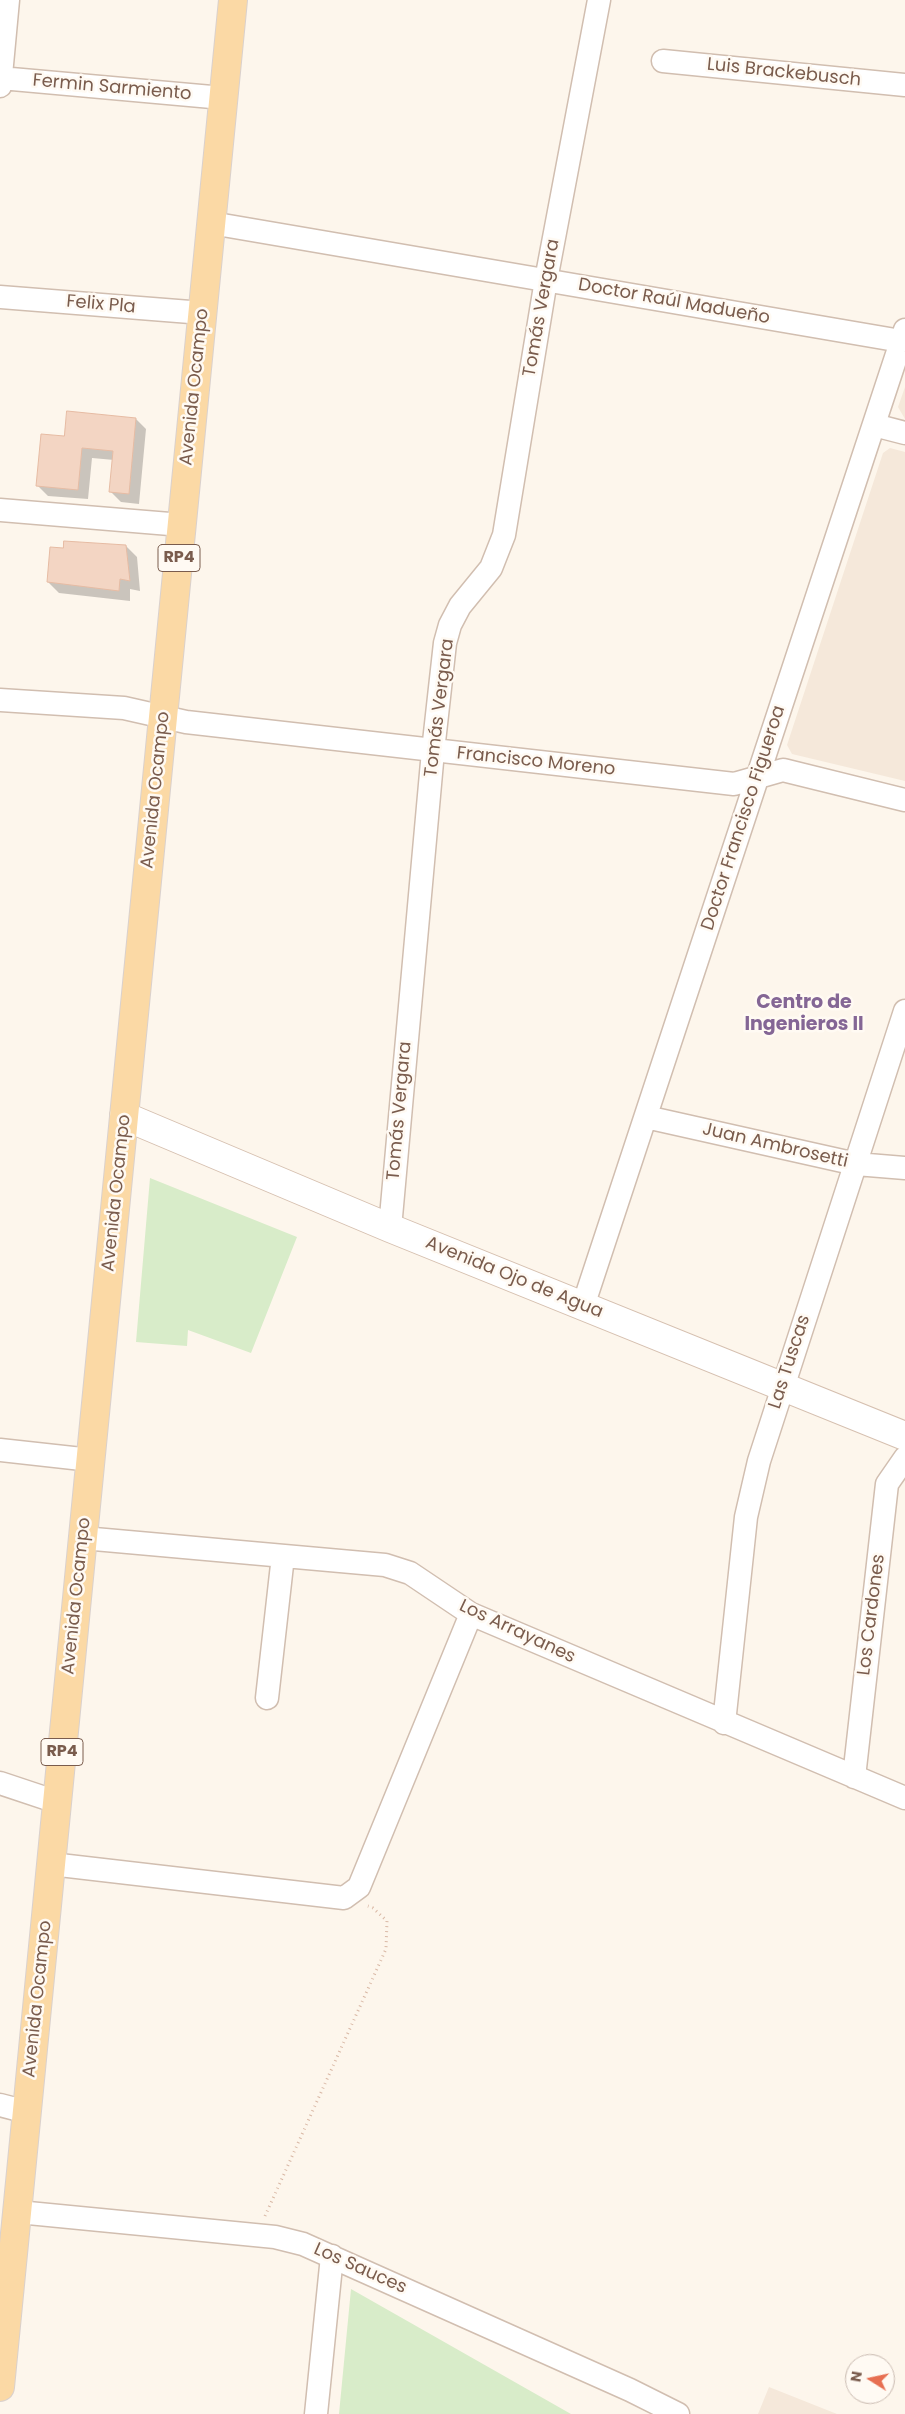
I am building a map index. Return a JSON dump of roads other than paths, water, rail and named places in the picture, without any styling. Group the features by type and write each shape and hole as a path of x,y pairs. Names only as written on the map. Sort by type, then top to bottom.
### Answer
{"main road":[{"name":"Avenida Ocampo","path":"0,2386 233,0"},
{"name":"Avenida Ojo de Agua","path":"124,1116 390,1228 905,1436"}],"street":[{"path":"0,80 8,0"},
{"name":"Tomás Vergara","path":"390,1228 433,751 445,643 450,625 460,606 492,568 504,535 546,280 599,0"},
{"name":"Luis Brackebusch","path":"663,61 905,85"},
{"name":"Fermin Sarmiento","path":"0,80 223,98"},
{"name":"Doctor Raúl Madueño","path":"211,223 546,280 903,336"},
{"name":"Felix Pla","path":"0,297 203,314"},
{"name":"Doctor Francisco Figueroa","path":"583,1306 903,336"},
{"path":"874,425 905,433"},
{"path":"0,510 182,525"},
{"name":"Francisco Moreno","path":"0,700 124,708 163,717 433,751 734,784 783,770 905,800"},
{"name":"Las Tuscas","path":"724,1723 746,1517 759,1460 781,1387 905,1012"},
{"name":"Juan Ambrosetti","path":"646,1117 856,1164 905,1168"},
{"path":"0,1450 91,1460"},
{"name":"Los Cardones","path":"854,1777 887,1484 905,1458"},
{"name":"Los Arrayanes","path":"83,1538 385,1565 410,1573 471,1614 724,1723 905,1798"},
{"path":"267,1698 283,1556"},
{"path":"51,1864 344,1898 359,1887 471,1614"},
{"path":"0,1783 57,1802"},
{"path":"0,2105 27,2112"},
{"name":"Los Sauces","path":"18,2212 256,2235 303,2244 630,2390 678,2414"},
{"path":"316,2414 332,2256"}],"district":[{"name":"Centro de Ingenieros II","path":"804,1014"}]}
